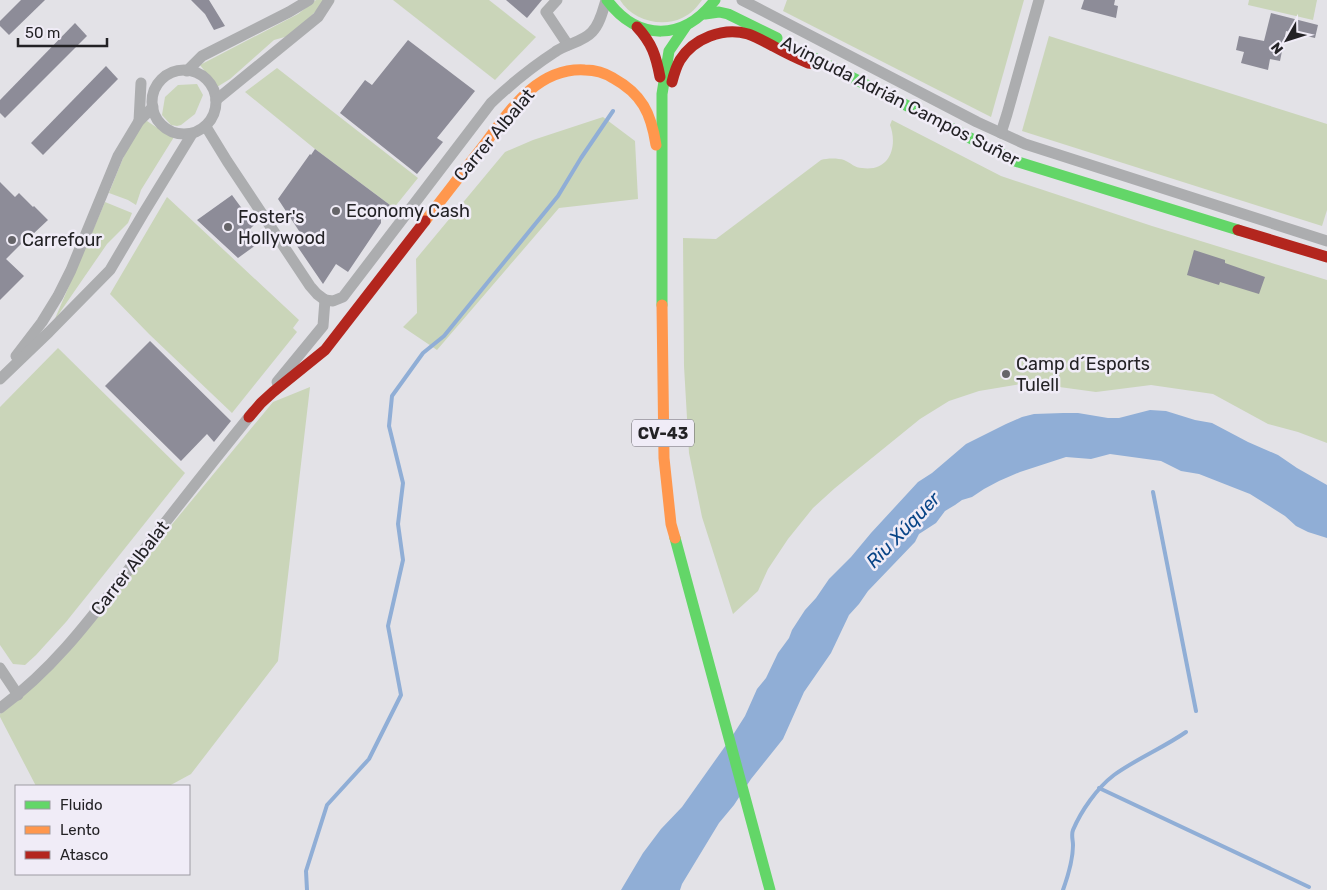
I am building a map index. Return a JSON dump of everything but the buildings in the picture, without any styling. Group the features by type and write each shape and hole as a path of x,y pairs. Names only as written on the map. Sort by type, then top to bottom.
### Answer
{"main road":[{"name":"CV-43","path":"607,0 625,20 637,27 662,31 677,30 686,26 705,14 715,0"},
{"name":"Avinguda Adrián Campos Suñer","path":"705,14 719,12 728,14 1015,161 1327,257"},
{"name":"CV-43","path":"662,94 669,52 686,26"},
{"name":"CV-43","path":"637,27 653,46 662,94 664,458 671,524 770,890"},
{"path":"662,194 670,140 672,75 677,63 693,45 711,35 729,32 739,33 755,37 808,63 824,63"},
{"name":"Carrer Albalat","path":"249,417 273,392 325,350 515,105 543,79 558,73 580,69 610,76 629,87 645,105 655,133 656,183 662,258"}],"street":[{"path":"187,71 202,56 309,0"},
{"path":"216,100 318,17 329,0"},
{"path":"557,0 546,12 568,45"},
{"name":"Carrer Albalat","path":"0,708 18,695 50,665 90,619 177,507 323,326 325,300 333,301 343,297 492,103 530,69 556,51 592,32 597,25 607,0"},
{"name":"Avinguda Adrián Campos Suñer","path":"742,0 977,122 1025,144 1327,241"},
{"path":"1001,133 1038,0"},
{"path":"187,71 195,72 210,83 216,100 212,119 205,127 192,134 182,134 172,132 162,126 156,117 152,99 160,82 167,76 175,72 187,71"},
{"path":"139,122 141,83"},
{"path":"0,378 42,322 58,296 71,270 118,156 139,122 153,107"},
{"path":"205,127 310,286 325,300"},
{"path":"0,378 49,332 110,270 192,134"},
{"path":"0,668 18,695"}],"green space":[{"path":"316,0 326,1 292,35 274,40 230,79 217,87 200,65 298,14"},
{"path":"393,0 489,0 536,37 495,80"},
{"path":"620,0 702,0 694,10 685,16 674,21 656,22 632,13"},
{"path":"787,0 1024,0 991,117 783,11"},
{"path":"1249,0 1317,0 1313,20 1248,5"},
{"path":"1049,36 1327,124 1327,210 1322,226 1022,131"},
{"path":"277,68 418,178 393,209 245,92"},
{"path":"197,84 203,95 195,114 181,125 171,125 162,115 165,97 178,85"},
{"path":"603,117 635,141 638,199 559,208 437,350 403,327 417,313 416,259 505,152 533,140"},
{"name":"Camp d´Esports Tulell","path":"892,120 1001,176 1152,226 1327,280 1327,443 1298,432 1268,424 1213,394 1151,385 1096,392 1032,382 979,391 949,401 920,419 835,488 813,508 788,539 768,569 758,591 733,614 702,517 689,453 684,366 683,238 716,239 821,160 842,159 860,168 879,166 885,162 892,149 893,141 890,125"},
{"path":"147,121 174,137 141,190 136,205 109,193 131,142 142,125"},
{"path":"167,197 299,320 293,328 297,332 232,413 110,294"},
{"path":"105,202 132,213 128,223 107,244 54,321"},
{"path":"58,348 185,473 66,622 25,665 13,664 0,645 0,407"},
{"path":"310,387 278,661 191,774 171,785 35,785 0,714 20,699 79,637 273,402"}],"water":[{"name":"Riu Xúquer","path":"1150,410 1166,411 1212,423 1278,455 1327,485 1327,538 1296,526 1285,516 1250,494 1199,474 1181,471 1161,461 1110,454 1091,459 1066,457 999,481 945,511 936,523 919,534 915,542 868,591 849,615 831,653 804,692 783,739 719,823 680,890 621,890 643,853 661,829 682,807 731,738 745,716 757,689 766,678 778,653 805,610 829,579 918,482 932,473 966,444 1022,417 1034,414 1078,413 1119,418"}],"waterway":[{"path":"307,890 306,871 327,805 369,759 401,695 388,626 403,560 398,524 403,483 389,426 392,396 423,353 444,336 558,196 613,111"},
{"path":"1153,492 1196,711"},
{"path":"1063,890 1072,856 1073,830 1080,815 1096,793 1122,769 1186,732"},
{"path":"1099,788 1309,887"}],"traffic: fast":[{"path":"607,0 619,14 633,23 647,29 661,31 675,29 689,23 703,13 715,0"},
{"path":"705,14 719,12 728,14 777,38"},
{"path":"662,305 662,94 669,51 686,26"},
{"path":"812,57 1015,161 1238,230"},
{"path":"675,538 770,890"}],"traffic: slow":[{"path":"425,221 512,108 537,85 551,76 567,71 588,70 607,75 623,84 644,106 651,123 656,145"},
{"path":"662,305 664,458 671,524 675,538"}],"traffic: jam":[{"path":"637,27 653,50 660,77"},
{"path":"672,82 680,60 686,52 701,40 719,33 738,32 748,34 808,63 824,63"},
{"path":"249,417 273,392 325,350 425,221"},
{"path":"1238,230 1327,257"}],"place":[{"name":"Economy Cash","path":"336,211"},
{"name":"Foster's Hollywood","path":"228,227"},
{"name":"Carrefour","path":"12,240"},
{"name":"Camp d´Esports Tulell","path":"1006,374"}]}
